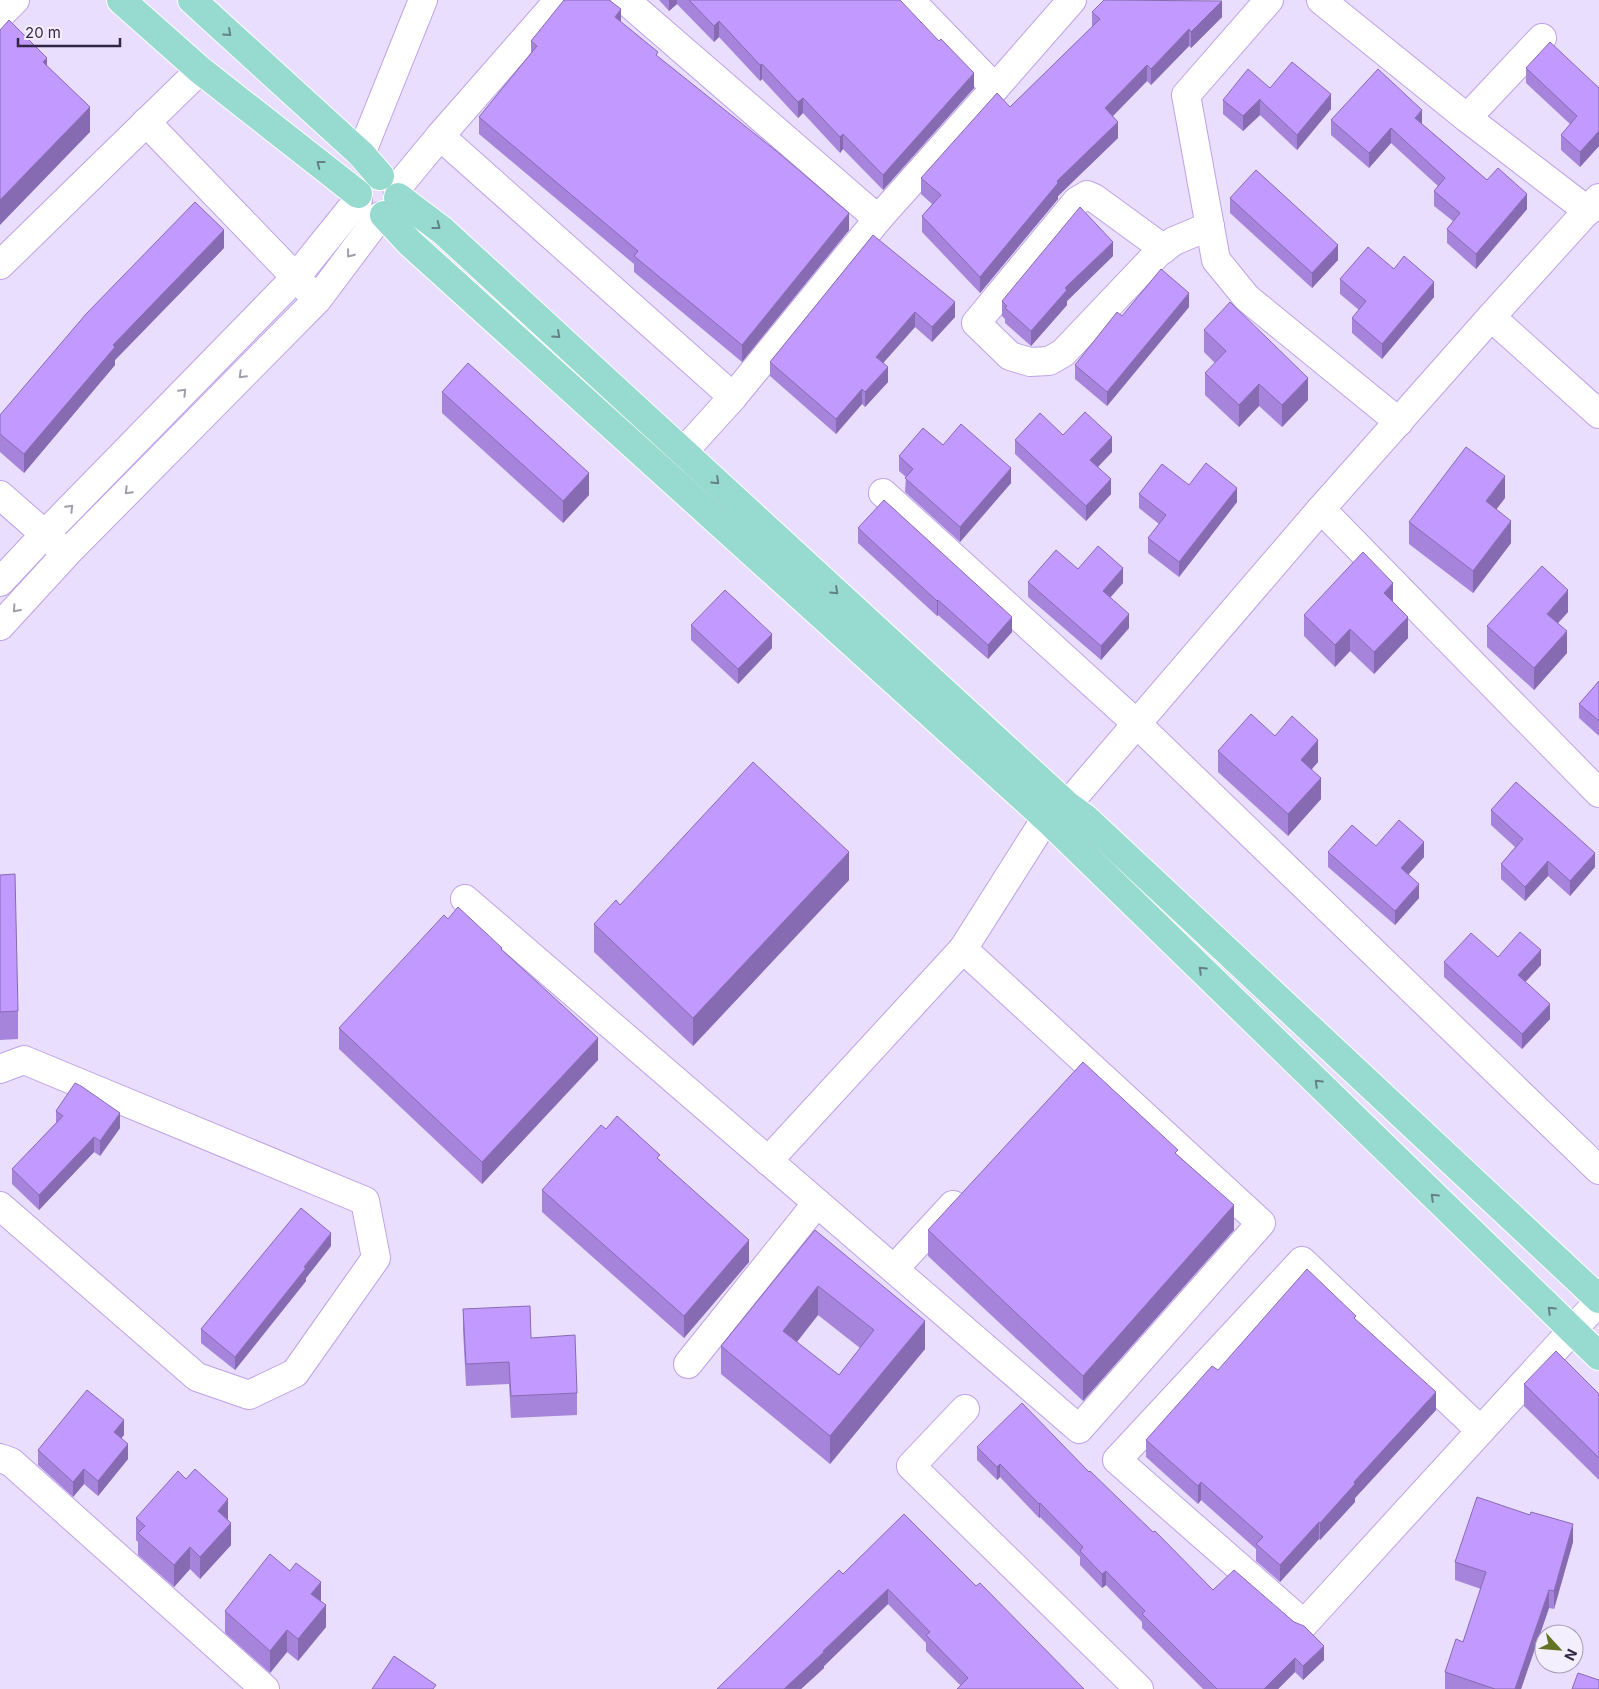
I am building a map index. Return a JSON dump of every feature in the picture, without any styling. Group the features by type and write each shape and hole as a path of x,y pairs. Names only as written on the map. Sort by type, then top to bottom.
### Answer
{"main road":[{"path":"121,0 200,70 380,198 443,231 684,451 1066,813 1599,1300"},
{"path":"192,0 361,154 380,198 410,243 1066,813 1599,1356"}],"street":[{"path":"0,15 15,0"},
{"path":"361,154 423,0"},
{"path":"0,582 44,534 296,277 380,198 440,136 558,0"},
{"path":"625,0 878,219"},
{"path":"910,0 996,88"},
{"path":"684,451 733,397 878,219 1072,0"},
{"path":"1269,0 1186,95 1216,260 1247,298 1398,422"},
{"path":"768,1161 963,949 1066,813 1137,724 1321,509 1491,316 1594,205 1467,118 1322,0"},
{"path":"1467,118 1542,38"},
{"path":"0,265 200,70"},
{"path":"146,122 317,300"},
{"path":"440,136 733,397"},
{"path":"1164,249 1094,198 1087,196 1077,200 976,323 1010,356 1030,362 1049,361 1063,353 1158,253 1164,249 1174,241 1210,226"},
{"path":"0,626 67,553 317,300 380,198"},
{"path":"1491,316 1599,414"},
{"path":"883,493 1137,724 1599,1170"},
{"path":"0,495 67,553"},
{"path":"1321,509 1599,793"},
{"path":"465,899 1079,1429 1262,1223 1078,1069 963,949"},
{"path":"0,1069 24,1060 365,1201 376,1258 295,1373 250,1395 197,1377 0,1206"},
{"path":"894,1269 973,1184"},
{"path":"688,1364 817,1203"},
{"path":"1480,1430 1302,1261 1117,1460 1304,1624 1599,1300"},
{"path":"965,1409 912,1466 1139,1689"},
{"path":"0,1458 11,1462 265,1689"}],"building":[{"path":"564,0 609,0 621,9 615,17 658,52 656,55 780,154 849,213 742,345 634,256 638,251 479,117 537,46 531,41"},
{"path":"689,0 900,0 939,41 941,39 974,73 883,175 843,134 840,137 803,98 798,102 719,21 714,26"},
{"path":"1104,0 1222,1 1191,32 1189,29 1151,69 1147,65 1105,108 1118,122 1057,181 1058,183 980,277 922,216 941,195 921,178 997,93 1010,107 1100,19 1092,12"},
{"path":"9,20 47,58 43,62 90,107 0,200 0,30"},
{"path":"1550,42 1599,88 1599,131 1580,152 1561,135 1577,116 1526,68"},
{"path":"1292,62 1331,94 1297,135 1260,99 1243,116 1223,100 1248,69 1270,88"},
{"path":"1378,69 1422,110 1415,118 1487,180 1498,168 1527,194 1476,254 1447,229 1460,213 1434,191 1445,178 1391,128 1369,153 1331,120"},
{"path":"1256,170 1338,245 1312,273 1230,198"},
{"path":"195,202 224,230 113,345 115,347 24,454 0,434 0,415 86,314"},
{"path":"1080,207 1113,242 1065,288 1067,290 1031,331 1005,308 1007,306 1002,301"},
{"path":"873,235 955,302 932,327 915,312 876,357 888,367 865,392 862,389 836,419 770,362"},
{"path":"1368,247 1394,269 1404,256 1434,282 1382,344 1352,318 1366,301 1340,279"},
{"path":"1161,269 1189,293 1107,392 1075,365 1117,312 1122,316"},
{"path":"1230,302 1308,378 1282,405 1259,384 1239,405 1205,373 1226,351 1204,330"},
{"path":"468,363 589,473 563,501 442,392"},
{"path":"1085,412 1112,437 1090,460 1111,479 1086,506 1015,440 1040,413 1063,435"},
{"path":"961,424 1011,468 960,527 905,478 913,469 899,456 923,428 943,445"},
{"path":"1466,447 1505,476 1486,501 1511,521 1473,571 1409,522"},
{"path":"1206,463 1237,488 1179,562 1148,538 1166,515 1139,494 1162,464 1189,485"},
{"path":"884,500 1012,617 988,645 858,528"},
{"path":"1098,546 1123,568 1103,591 1129,614 1101,646 1028,582 1056,550 1078,569"},
{"path":"1363,552 1393,583 1384,593 1408,617 1374,652 1350,629 1335,645 1304,615"},
{"path":"1542,566 1568,590 1547,614 1567,631 1534,668 1487,626"},
{"path":"725,590 772,634 738,669 691,625"},
{"path":"1599,681 1599,721 1579,704"},
{"path":"1251,714 1275,736 1292,716 1318,740 1301,760 1321,778 1288,814 1218,751"},
{"path":"753,762 849,852 693,1018 594,924 616,900 620,905"},
{"path":"1516,782 1595,853 1570,881 1548,861 1525,887 1501,864 1523,839 1491,810"},
{"path":"1399,820 1424,842 1401,868 1419,884 1395,911 1328,852 1352,825 1376,846"},
{"path":"15,874 18,1011 0,1012 0,875"},
{"path":"458,907 598,1038 482,1162 339,1028 444,915 448,919"},
{"path":"1520,932 1541,950 1518,975 1550,1004 1522,1034 1444,962 1471,933 1498,957"},
{"path":"1083,1062 1178,1150 1175,1153 1234,1205 1083,1376 928,1230"},
{"path":"75,1083 120,1113 100,1141 94,1137 39,1195 12,1169 63,1116 56,1111"},
{"path":"617,1116 660,1155 657,1158 749,1240 684,1316 542,1190 601,1125 606,1129"},
{"path":"301,1208 331,1233 304,1267 306,1268 235,1357 201,1329"},
{"path":"815,1230 925,1321 830,1436 721,1346","holes":["818,1286 874,1330 839,1375 783,1331"]},
{"path":"1307,1269 1356,1316 1354,1318 1436,1392 1354,1482 1355,1484 1320,1523 1280,1565 1256,1544 1263,1537 1201,1482 1198,1486 1146,1440 1212,1366 1218,1370"},
{"path":"530,1306 531,1338 575,1335 577,1393 511,1396 509,1362 466,1364 463,1309"},
{"path":"1556,1351 1599,1394 1599,1458 1524,1384"},
{"path":"87,1390 124,1420 114,1432 128,1444 98,1481 84,1469 73,1482 38,1450"},
{"path":"1022,1403 1089,1472 1153,1532 1155,1531 1213,1590 1234,1570 1294,1622 1304,1626 1324,1646 1303,1666 1295,1658 1264,1689 1217,1689 1142,1614 1145,1611 1106,1571 1102,1574 1080,1551 1083,1547 1040,1503 1000,1464 997,1467 977,1447"},
{"path":"195,1469 228,1499 218,1511 231,1523 200,1557 190,1547 174,1565 138,1533 145,1526 136,1518 178,1471 186,1479"},
{"path":"1477,1497 1530,1515 1531,1512 1573,1524 1554,1591 1549,1590 1537,1624 1534,1624 1534,1634 1515,1689 1495,1689 1445,1672 1456,1639 1463,1642 1486,1572 1455,1562"},
{"path":"904,1514 976,1586 980,1583 1084,1689 957,1689 968,1678 926,1635 930,1632 888,1589 784,1689 717,1689 839,1570 843,1574"},
{"path":"270,1554 290,1571 296,1563 321,1582 311,1594 326,1605 298,1639 287,1630 270,1651 225,1611"},
{"path":"394,1656 436,1685 433,1689 372,1689"},
{"path":"1578,1674 1599,1680 1599,1689 1572,1689"}]}
